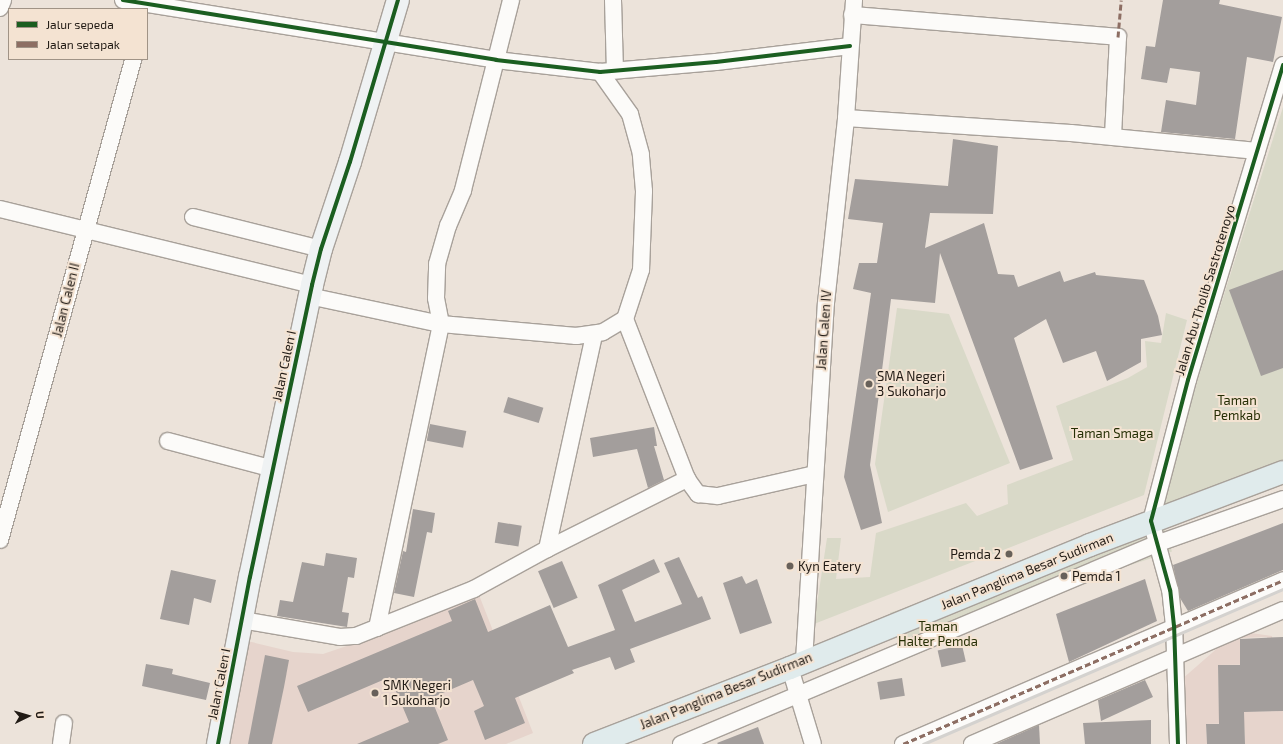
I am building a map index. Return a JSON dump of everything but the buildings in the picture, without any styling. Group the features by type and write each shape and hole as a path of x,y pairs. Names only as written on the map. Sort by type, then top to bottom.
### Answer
{"main road":[{"name":"Jalan Panglima Besar Sudirman","path":"594,744 1151,521 1283,472"}],"street":[{"path":"0,8 3,0"},
{"name":"Jalan Calen I","path":"218,744 273,469 321,249 387,42 398,0"},
{"path":"378,628 441,324 436,298 437,264 448,226 463,190 511,0"},
{"path":"613,0 607,71 630,114 641,154 644,192 641,270 625,318 687,479 698,494 706,497 815,474"},
{"path":"129,1 148,7 387,42 496,60 607,71 850,46"},
{"path":"853,7 1118,37 1113,137"},
{"name":"Jalan Calen IV","path":"812,744 798,696 797,664 815,474 826,303 846,118 853,7"},
{"name":"Jalan Calen II","path":"0,540 64,311 84,231 133,60"},
{"name":"Jalan Abu Tholib Sastrotenoyo","path":"1151,521 1188,380 1283,65"},
{"path":"846,118 1113,137 1257,151"},
{"path":"0,209 441,324 576,336 594,335 625,318"},
{"path":"194,217 321,249"},
{"path":"547,549 594,335"},
{"path":"168,441 273,469"},
{"path":"242,620 340,637 356,636 474,589 547,549 687,479"},
{"path":"681,744 1156,544 1283,499"},
{"path":"1151,521 1156,544 1170,590 1177,656 1178,744"},
{"path":"903,744 1283,580"},
{"path":"972,744 1283,610"},
{"path":"61,744 64,723"}],"shaded area":[{"name":"SMK Negeri 1 Sukoharjo","path":"479,595 533,733 506,744 225,744 243,640 293,652 323,654 406,626"},
{"path":"1237,631 1272,636 1275,656 1283,664 1218,665 1219,712 1283,711 1283,744 1245,744 1244,723 1206,724 1207,744 1181,744 1181,680","holes":["1267,637 1268,663 1240,664 1240,638"]}],"green space":[{"name":"Taman Pemkab","path":"1283,107 1283,460 1160,506 1211,336"},
{"path":"897,308 949,314 1010,463 888,512 875,464"},
{"name":"Taman Smaga","path":"1166,313 1187,320 1144,495 814,624 827,538 841,538 836,579 870,577 876,533 966,503 977,516 1008,504 1007,485 1073,460 1056,406 1128,378 1147,367 1145,341 1161,343"},
{"path":"1163,524 1172,552 899,640 890,613"}],"railway":[{"path":"923,744 1283,589"}],"marked path":[{"path":"1118,37 1121,0"},
{"path":"903,744 1283,580"}],"cycle path":[{"path":"123,0 496,60 600,72 716,62 850,46"},
{"path":"218,744 250,577 312,285 321,249 350,162 398,0"},
{"path":"1178,744 1174,626 1170,590 1151,521 1188,380 1283,65"}],"place":[{"name":"SMA Negeri 3 Sukoharjo","path":"869,384"},
{"name":"Pemda 2","path":"1009,554"},
{"name":"Kyn Eatery","path":"790,566"},
{"name":"Pemda 1","path":"1064,576"},
{"name":"SMK Negeri 1 Sukoharjo","path":"375,693"}],"park label":[{"name":"Taman Halter Pemda","path":"938,634"}]}
